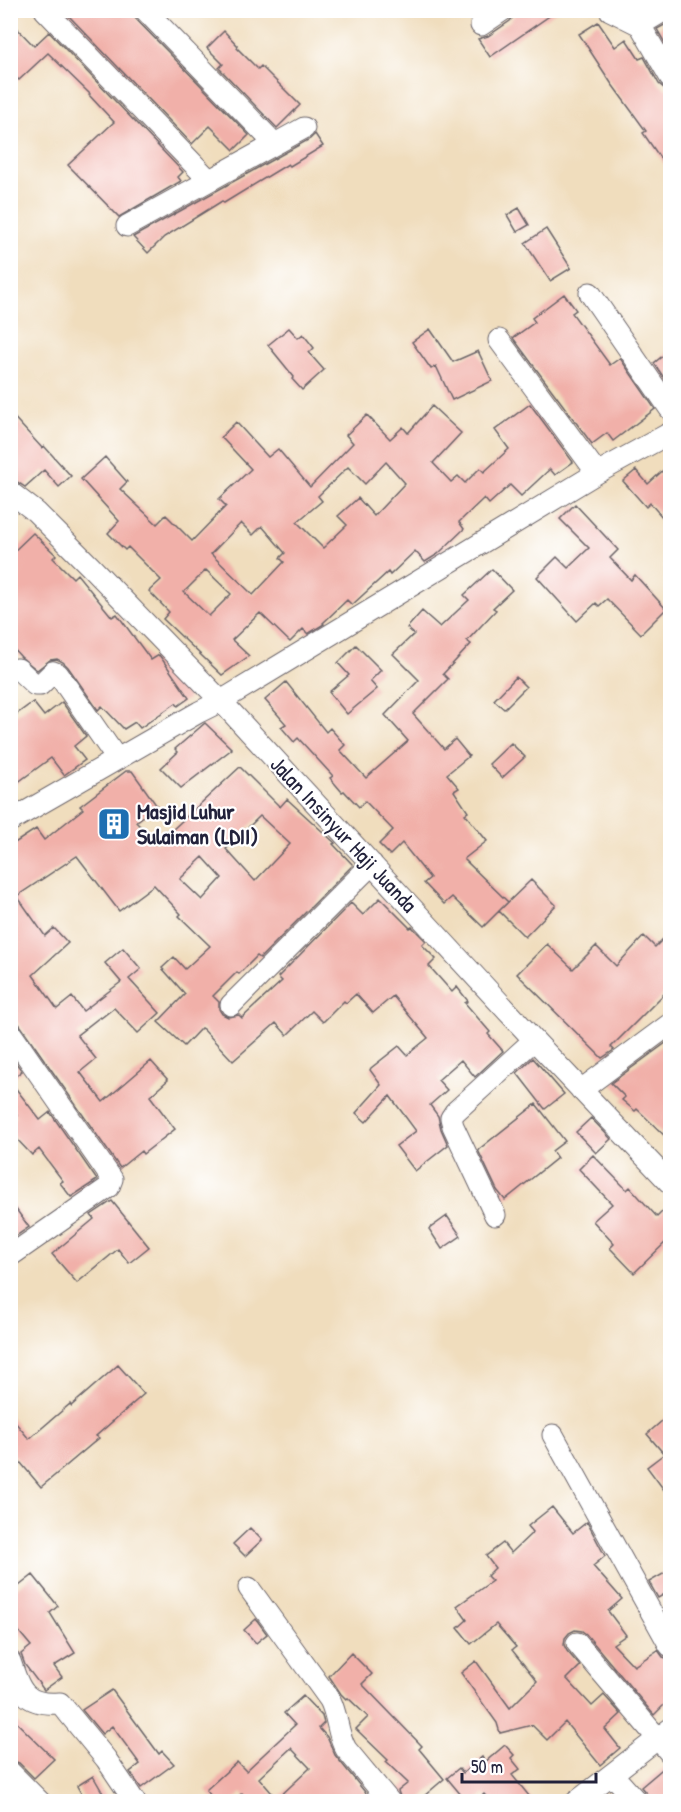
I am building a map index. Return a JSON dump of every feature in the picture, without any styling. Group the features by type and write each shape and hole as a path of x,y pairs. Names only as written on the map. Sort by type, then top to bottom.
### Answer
{"street":[{"path":"45,10 209,180"},
{"path":"145,10 274,143"},
{"path":"481,25 502,10"},
{"path":"610,10 640,25 670,77"},
{"path":"640,25 664,10"},
{"path":"127,226 304,128"},
{"path":"590,293 670,410"},
{"path":"499,339 597,473"},
{"path":"10,821 221,701 597,473 670,433"},
{"name":"Jalan Insinyur Haji Juanda","path":"10,492 36,512 83,558 221,701 534,1040 670,1183"},
{"path":"10,670 18,669 35,685 40,685 53,672 58,674 117,759"},
{"path":"231,1005 372,864"},
{"path":"581,1090 670,1024"},
{"path":"10,1032 112,1179 109,1187 10,1256"},
{"path":"495,1215 453,1126 452,1118 455,1112 534,1040"},
{"path":"553,1435 670,1646"},
{"path":"249,1588 330,1700 335,1710 341,1742 390,1802"},
{"path":"576,1802 612,1774 666,1740 577,1643"},
{"path":"10,1661 19,1686 26,1696 37,1703 60,1703 106,1759 135,1802"},
{"path":"10,1772 40,1802"},
{"path":"612,1774 637,1802"}],"building":[{"path":"71,10 133,10 136,19 249,135 234,150 210,126 192,144 67,14"},
{"path":"516,10 558,10 490,57 478,39 488,36 510,21"},
{"path":"10,21 34,46 49,32 183,172 178,177 181,181 119,217 68,165 114,122 90,94 48,53 19,80 10,72"},
{"path":"598,22 615,47 626,39 639,59 644,57 659,84 670,90 670,172 643,133 646,131 579,34"},
{"path":"670,22 670,52 657,29"},
{"path":"224,31 258,69 261,66 300,105 277,128 219,68 223,64 207,48"},
{"path":"315,134 323,146 290,166 288,164 224,203 222,201 164,237 148,253 133,237 310,139"},
{"path":"519,208 529,225 517,232 507,215"},
{"path":"546,229 571,268 550,281 525,243"},
{"path":"564,294 576,310 572,313 610,365 620,358 655,409 613,441 607,433 592,444 513,338 535,322 532,318"},
{"path":"289,328 298,338 303,334 314,348 309,353 324,370 302,390 268,345"},
{"path":"430,329 453,362 478,351 492,381 452,400 436,366 431,369 412,342"},
{"path":"670,350 670,387 654,363"},
{"path":"530,404 573,462 555,475 550,469 521,496 510,485 489,504 484,498 459,522 464,529 438,554 425,562 415,551 390,575 388,572 352,605 347,600 324,624 308,634 303,629 290,642 260,613 232,640 249,656 222,675 163,619 169,612 149,591 161,580 128,547 125,550 108,533 119,521 81,479 105,457 127,482 120,489 157,524 166,515 192,541 226,506 219,499 251,469 221,437 236,422 268,457 278,449 310,487 353,443 346,435 367,415 390,439 403,427 408,433 432,406 461,433 433,463 451,482 458,476 465,483 480,468 484,472 509,449 495,430","holes":["386,462 405,483 374,516 358,498 338,516 347,525 323,548 297,522 322,501 318,496 348,467 365,484","241,523 253,535 262,526 285,553 280,558 284,562 253,595 211,554","206,570 231,594 209,616 184,592"]},
{"path":"10,413 71,476 59,487 44,470 25,487 10,477"},
{"path":"670,464 670,526 650,503 646,507 623,481 636,470 648,484"},
{"path":"575,504 618,550 610,558 631,580 635,575 666,609 641,634 607,599 599,606 596,603 577,621 537,577 557,557 568,568 589,548 560,519"},
{"path":"33,533 56,555 53,558 73,578 77,574 112,617 117,614 151,660 159,655 189,698 178,706 176,703 140,728 135,722 124,729 102,706 98,710 63,662 57,659 50,660 37,670 21,657 10,645 10,555"},
{"path":"492,569 512,590 493,608 496,610 467,641 471,644 443,674 448,679 413,714 444,749 455,739 469,756 447,774 459,788 454,791 468,812 465,814 487,841 464,859 508,902 483,927 452,897 444,904 424,883 430,878 402,843 390,855 379,844 393,830 365,801 359,807 344,791 342,792 330,778 333,776 298,738 294,742 281,727 286,724 265,700 286,682 326,732 330,728 345,745 340,750 366,778 408,741 385,715 419,680 393,654 414,634 407,628 422,611 440,627 469,600 464,595"},
{"path":"356,645 381,670 370,681 377,689 347,714 329,692 349,675 338,663"},
{"path":"516,677 526,687 504,709 494,700"},
{"path":"33,702 44,716 62,702 86,736 74,746 85,760 64,775 51,758 10,788 10,719"},
{"path":"205,723 232,749 181,788 161,768 178,752 175,749"},
{"path":"511,743 525,757 502,778 489,764"},
{"path":"240,767 280,807 287,799 335,843 333,844 353,865 260,958 257,956 239,974 237,972 213,996 219,1002 222,1014 228,1017 239,1015 242,1018 282,981 278,977 351,903 363,915 380,898 426,941 422,945 436,959 429,966 452,992 457,987 468,1001 465,1003 503,1051 475,1077 461,1060 438,1080 447,1090 430,1105 438,1116 448,1145 415,1171 396,1146 416,1131 390,1096 366,1122 356,1113 381,1085 370,1070 371,1068 399,1046 407,1055 428,1038 393,996 373,1013 356,994 346,1003 344,1001 323,1022 312,1011 287,1035 276,1023 233,1061 201,1028 184,1046 158,1022 185,994 162,968 174,957 185,969 210,946 179,916 181,914 154,885 119,911 77,856 17,896 45,936 54,928 68,943 33,975 57,1009 72,997 83,1011 121,982 105,963 123,948 141,969 129,979 160,1013 138,1033 114,1008 77,1035 96,1059 80,1072 103,1102 151,1061 168,1080 150,1096 175,1129 143,1154 141,1151 120,1168 20,1025 10,1019 10,846 36,829 44,840 83,809 80,806 126,771 132,771 157,806 136,822 157,844","holes":["260,816 290,844 255,881 226,849","203,857 222,878 202,900 180,879"]},
{"path":"531,880 556,905 525,937 499,911"},
{"path":"670,932 670,988 611,1047 614,1050 602,1058 517,974 547,944 573,969 596,946 616,966 644,936 655,947"},
{"path":"670,1040 670,1141 637,1109 635,1111 622,1100 625,1097 611,1083"},
{"path":"10,1055 22,1071 10,1080"},
{"path":"533,1058 564,1094 545,1109 517,1073"},
{"path":"10,1081 40,1120 50,1112 97,1180 71,1197 60,1183 63,1181 39,1149 32,1155 10,1132 10,1122 17,1116 10,1108"},
{"path":"536,1104 565,1141 552,1151 557,1158 505,1200 497,1190 478,1150"},
{"path":"591,1118 611,1139 596,1153 576,1132"},
{"path":"593,1155 627,1190 630,1187 657,1217 670,1204 670,1238 634,1273 610,1248 614,1244 593,1221 612,1204 579,1169"},
{"path":"10,1201 29,1227 10,1240"},
{"path":"112,1201 149,1247 129,1263 118,1249 77,1283 52,1254 94,1219 91,1215"},
{"path":"447,1216 461,1236 442,1249 429,1229"},
{"path":"118,1365 144,1394 96,1436 99,1438 41,1487 10,1450 10,1416 29,1439"},
{"path":"670,1414 670,1498 647,1467 664,1454 647,1434"},
{"path":"552,1507 573,1533 587,1522 605,1556 593,1566 622,1599 608,1611 626,1635 613,1644 634,1666 658,1650 663,1657 670,1659 670,1699 654,1715 586,1634 575,1630 565,1638 564,1645 567,1651 580,1666 567,1679 592,1706 604,1695 621,1714 605,1729 620,1748 600,1765 565,1722 547,1740 532,1725 500,1733 497,1723 461,1673 476,1661 510,1708 537,1681 512,1650 516,1647 496,1624 471,1644 458,1628 467,1620 457,1606 492,1581 487,1576 495,1568 486,1556 503,1543 511,1553 533,1532 528,1526"},
{"path":"250,1528 262,1540 245,1556 233,1544"},
{"path":"670,1570 670,1591 658,1598 649,1582"},
{"path":"33,1575 58,1606 50,1613 75,1653 54,1666 62,1677 44,1690 25,1665 21,1654 31,1646 10,1621 10,1593"},
{"path":"256,1619 267,1634 256,1643 244,1630"},
{"path":"351,1653 372,1674 362,1684 422,1746 419,1749 444,1779 417,1802 402,1802 398,1791 408,1783 356,1729 368,1717 341,1694 329,1676"},
{"path":"112,1690 159,1754 162,1751 174,1764 141,1788 130,1772 140,1764 112,1726 102,1734 82,1710"},
{"path":"303,1696 322,1716 324,1723 319,1728 327,1737 335,1755 373,1802 250,1802 242,1793 233,1802 216,1802 206,1790 237,1762 246,1771 295,1725 284,1713","holes":["291,1748 310,1768 277,1799 259,1778"]},
{"path":"10,1716 54,1759 34,1778 19,1763 10,1760"},
{"path":"505,1745 514,1755 511,1758 520,1769 512,1775 534,1802 491,1802 484,1794 475,1802 467,1802 447,1778 459,1768 463,1773 482,1757 485,1762"},
{"path":"667,1765 670,1765 670,1802 649,1802 647,1794 641,1787"},
{"path":"93,1776 108,1802 86,1802 77,1786"}],"place":[{"name":"Masjid Luhur Sulaiman (LDII)","path":"114,824"}]}
